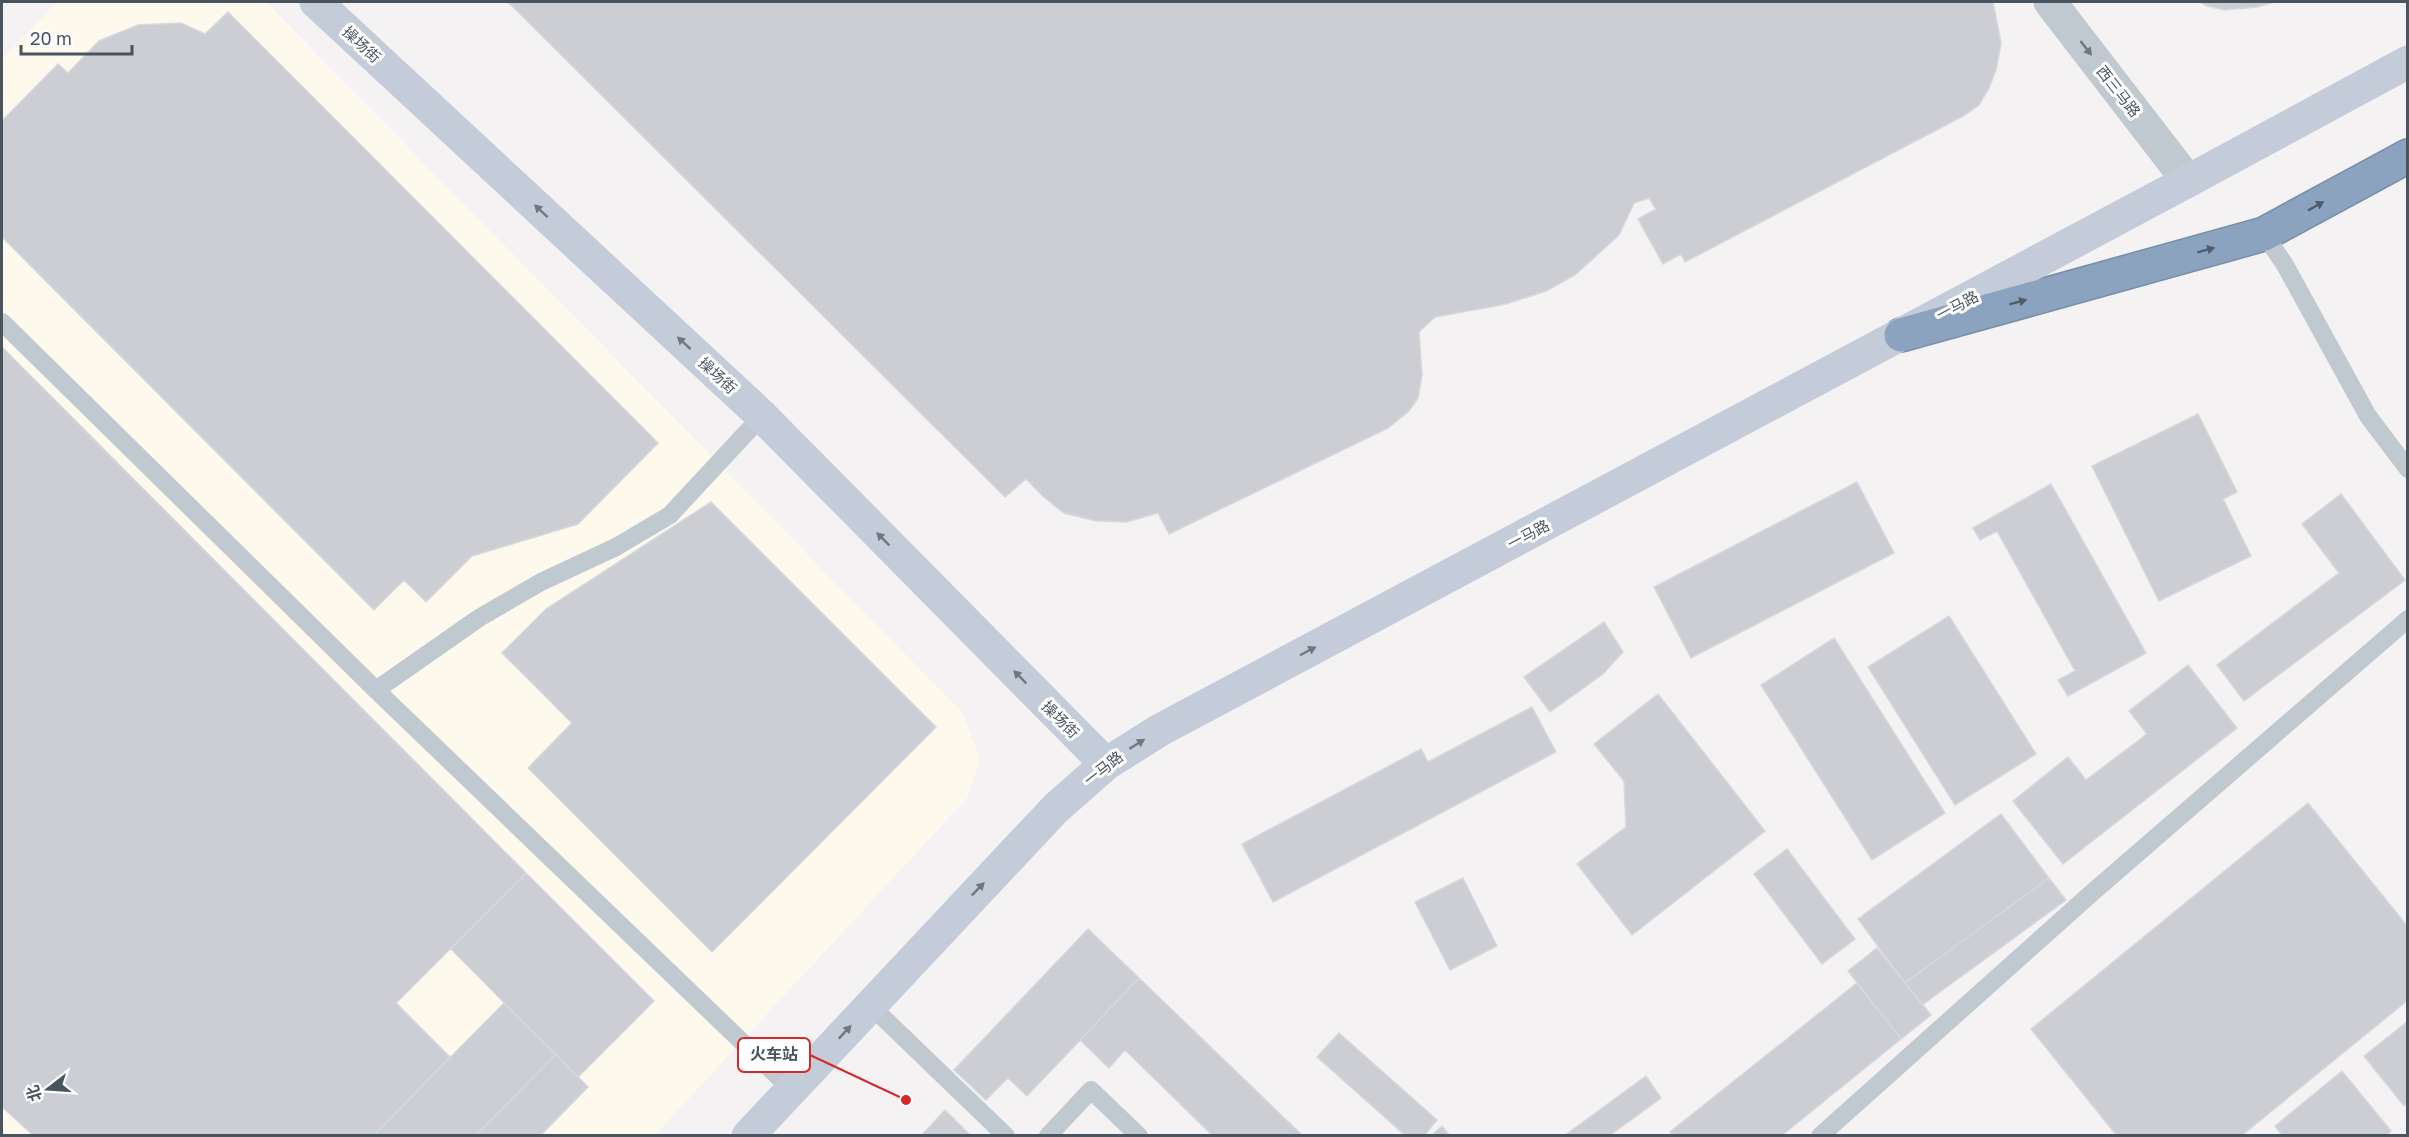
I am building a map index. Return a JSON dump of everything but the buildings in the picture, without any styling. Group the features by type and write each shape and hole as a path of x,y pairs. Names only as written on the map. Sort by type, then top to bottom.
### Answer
{"highway":[{"path":"1901,335 2264,234 2408,156"}],"street":[{"name":"操场街","path":"316,2 762,416 1106,764"},
{"name":"西三马路","path":"2050,2 2188,181"},
{"name":"一马路","path":"748,1136 1056,808 1106,764 1171,724 2408,62"}],"lane":[{"path":"2264,234 2285,265 2368,417 2408,469"},
{"path":"2,322 376,690 791,1089"},
{"path":"376,690 479,618 541,582 616,547 670,515 762,416"},
{"path":"1820,1136 2094,891 2408,619"},
{"path":"870,1005 1006,1136"},
{"path":"1048,1136 1091,1090 1138,1136"}],"shaded area":[{"path":"57,2 266,2 962,712 980,759 968,797 655,1135 2,1135 2,59"}],"place":[{"name":"火车站","path":"906,1100"}]}
